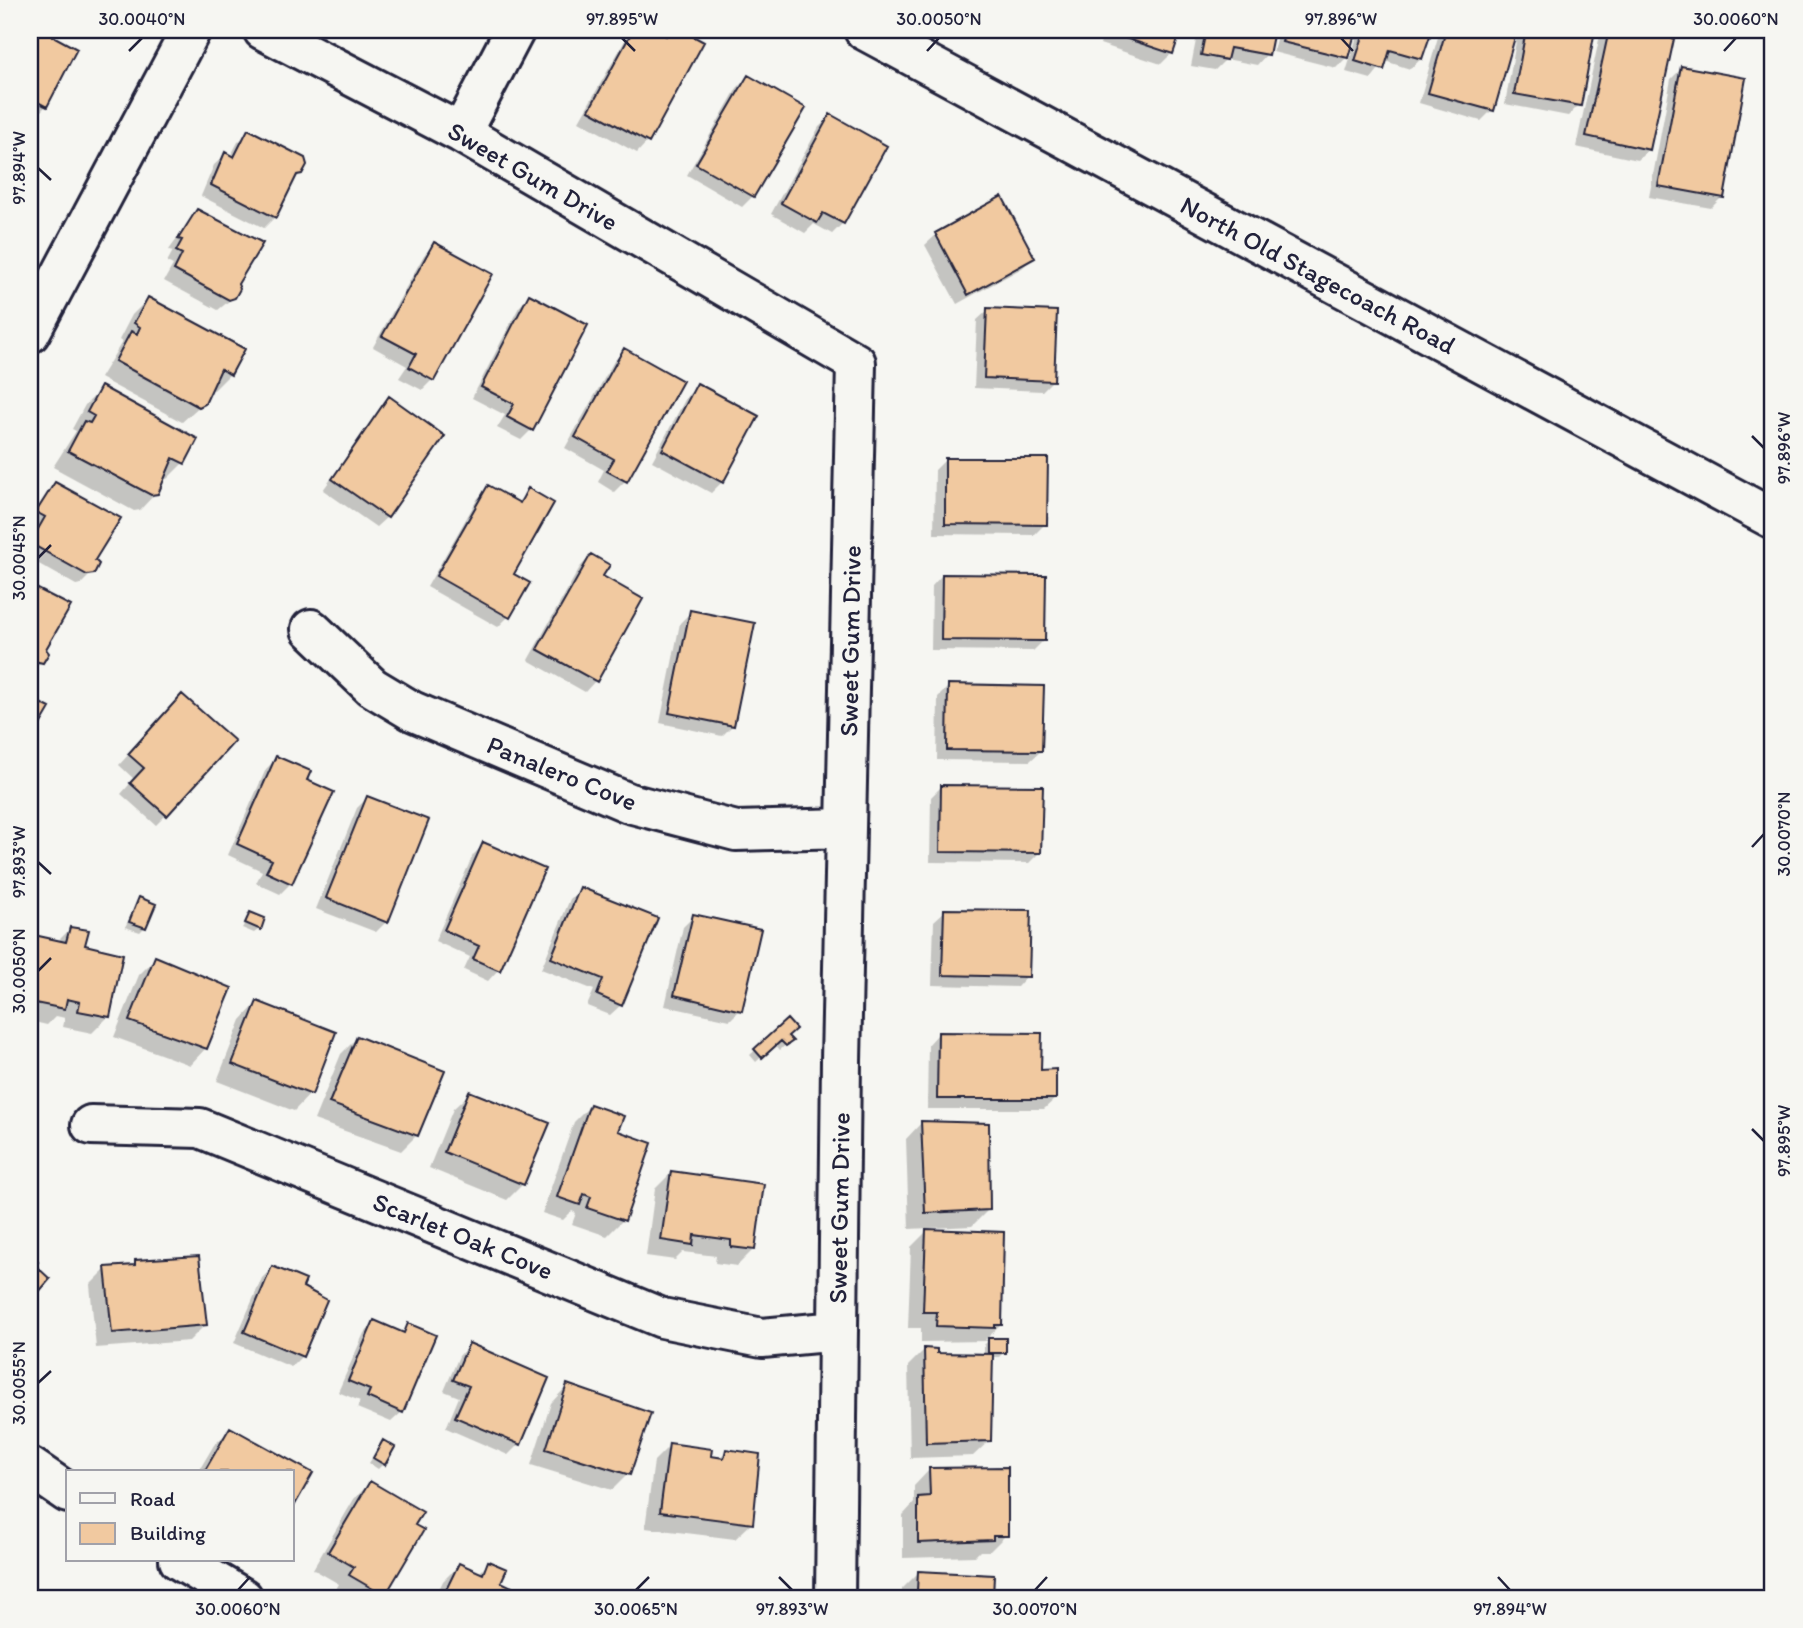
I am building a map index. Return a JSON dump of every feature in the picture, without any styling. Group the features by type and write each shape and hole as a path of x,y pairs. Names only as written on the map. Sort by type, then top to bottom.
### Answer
{"street":[{"path":"30,333 191,30"},
{"name":"Sweet Gum Drive","path":"263,30 461,133 856,363 835,1598"},
{"path":"461,133 515,30"},
{"name":"North Old Stagecoach Road","path":"864,30 1773,519"},
{"name":"Panalero Cove","path":"311,629 372,687 412,711 629,803 737,831 846,828"},
{"name":"Scarlet Oak Cove","path":"92,1125 200,1128 662,1318 762,1338 838,1331"},
{"path":"182,1562 243,1598"}],"building":[{"path":"30,30 42,30 77,49 47,107 30,98"},
{"path":"633,30 655,30 666,36 670,30 682,30 704,42 649,143 589,110"},
{"path":"1111,30 1181,30 1173,54 1110,33"},
{"path":"1206,30 1274,30 1269,55 1230,48 1227,60 1201,55"},
{"path":"1285,30 1356,30 1348,58 1282,42"},
{"path":"1365,30 1432,30 1422,59 1390,50 1384,70 1355,61"},
{"path":"1446,30 1517,30 1494,111 1428,93"},
{"path":"1526,30 1595,30 1581,106 1514,94"},
{"path":"1609,30 1643,30 1674,39 1650,150 1586,136"},
{"path":"1681,66 1746,78 1724,198 1658,186"},
{"path":"748,75 806,108 754,197 696,164"},
{"path":"830,114 887,146 844,224 823,213 817,223 781,203"},
{"path":"248,129 305,158 307,165 302,174 297,175 276,218 211,185 225,152 234,157"},
{"path":"1002,196 1035,258 968,295 935,233"},
{"path":"197,209 263,243 238,284 240,289 235,298 229,300 174,270 182,254 176,251 182,240 178,239"},
{"path":"434,242 493,274 434,381 409,367 416,354 382,336"},
{"path":"529,294 588,325 533,431 507,417 514,404 481,387"},
{"path":"148,297 245,349 231,375 221,369 205,404 199,407 115,361 131,331 137,334 140,327 134,323"},
{"path":"987,308 1057,311 1054,381 984,378"},
{"path":"624,348 683,381 627,482 607,471 614,459 575,437"},
{"path":"697,383 759,416 723,483 662,450"},
{"path":"101,386 198,439 185,464 173,458 158,494 151,495 68,451 84,421 90,423 94,416 87,412"},
{"path":"389,396 445,436 388,518 332,479"},
{"path":"945,458 1048,458 1047,525 945,524"},
{"path":"55,482 121,518 95,560 99,564 94,574 87,575 30,543 45,517 36,512"},
{"path":"488,485 520,503 528,488 554,503 514,574 530,583 510,618 436,576"},
{"path":"591,554 610,565 603,576 643,599 597,682 537,649"},
{"path":"942,574 1046,575 1045,641 941,640"},
{"path":"30,585 71,606 46,649 49,653 43,663 30,660"},
{"path":"690,610 755,623 734,726 669,713"},
{"path":"948,684 1044,686 1042,751 947,750"},
{"path":"182,694 235,741 167,816 130,783 144,768 128,754"},
{"path":"30,698 50,708 30,742"},
{"path":"276,756 311,771 307,780 334,792 292,884 266,872 272,860 237,844"},
{"path":"941,785 1043,786 1041,853 940,852"},
{"path":"367,796 429,820 388,923 326,898"},
{"path":"483,842 545,869 500,971 473,959 479,946 444,930"},
{"path":"580,887 658,918 622,1006 597,995 603,979 551,958"},
{"path":"139,897 156,904 146,928 129,922"},
{"path":"944,909 1031,910 1029,977 942,975"},
{"path":"250,912 265,918 261,930 245,923"},
{"path":"693,914 761,929 742,1011 674,995"},
{"path":"70,927 89,930 85,945 123,954 110,1017 78,1011 80,1002 67,999 65,1009 30,1002 30,954 34,935 66,942"},
{"path":"155,956 232,988 207,1049 129,1021"},
{"path":"257,1001 336,1032 312,1095 232,1064"},
{"path":"787,1019 796,1029 788,1036 793,1041 786,1046 781,1041 762,1058 754,1049"},
{"path":"938,1032 1042,1033 1041,1070 1056,1069 1056,1099 937,1099"},
{"path":"357,1036 445,1071 418,1136 329,1103"},
{"path":"469,1091 550,1123 524,1185 444,1152"},
{"path":"590,1104 624,1116 618,1131 652,1143 625,1221 587,1208 591,1197 584,1194 580,1205 557,1197"},
{"path":"921,1121 989,1123 990,1210 925,1213"},
{"path":"671,1171 764,1184 755,1250 731,1247 731,1240 694,1235 693,1245 661,1240"},
{"path":"926,1229 1004,1232 1002,1325 995,1325 995,1328 936,1326 937,1312 923,1312"},
{"path":"30,1255 38,1262 35,1265 50,1279 30,1302"},
{"path":"199,1256 207,1325 112,1333 105,1267 135,1265 135,1260"},
{"path":"272,1266 306,1280 303,1287 327,1300 303,1357 244,1332"},
{"path":"374,1320 404,1333 408,1323 436,1335 403,1413 367,1397 370,1390 348,1381"},
{"path":"988,1338 1006,1338 1006,1353 988,1353"},
{"path":"469,1343 549,1378 521,1445 455,1417 469,1386 453,1380"},
{"path":"924,1348 937,1349 937,1353 993,1354 991,1441 926,1443"},
{"path":"567,1384 651,1413 630,1475 546,1449"},
{"path":"230,1427 313,1473 294,1506 294,1470 205,1470"},
{"path":"383,1440 395,1447 385,1465 373,1458"},
{"path":"669,1443 712,1449 711,1456 724,1458 726,1449 760,1454 753,1524 660,1512"},
{"path":"1008,1467 1008,1536 993,1536 993,1540 918,1543 918,1497 930,1496 929,1468"},
{"path":"370,1481 423,1512 415,1525 424,1530 385,1596 349,1575 354,1567 328,1552"},
{"path":"488,1561 507,1569 501,1582 536,1598 442,1598 459,1563 483,1574"},
{"path":"918,1571 994,1575 993,1598 922,1598 922,1591 917,1591"}]}
